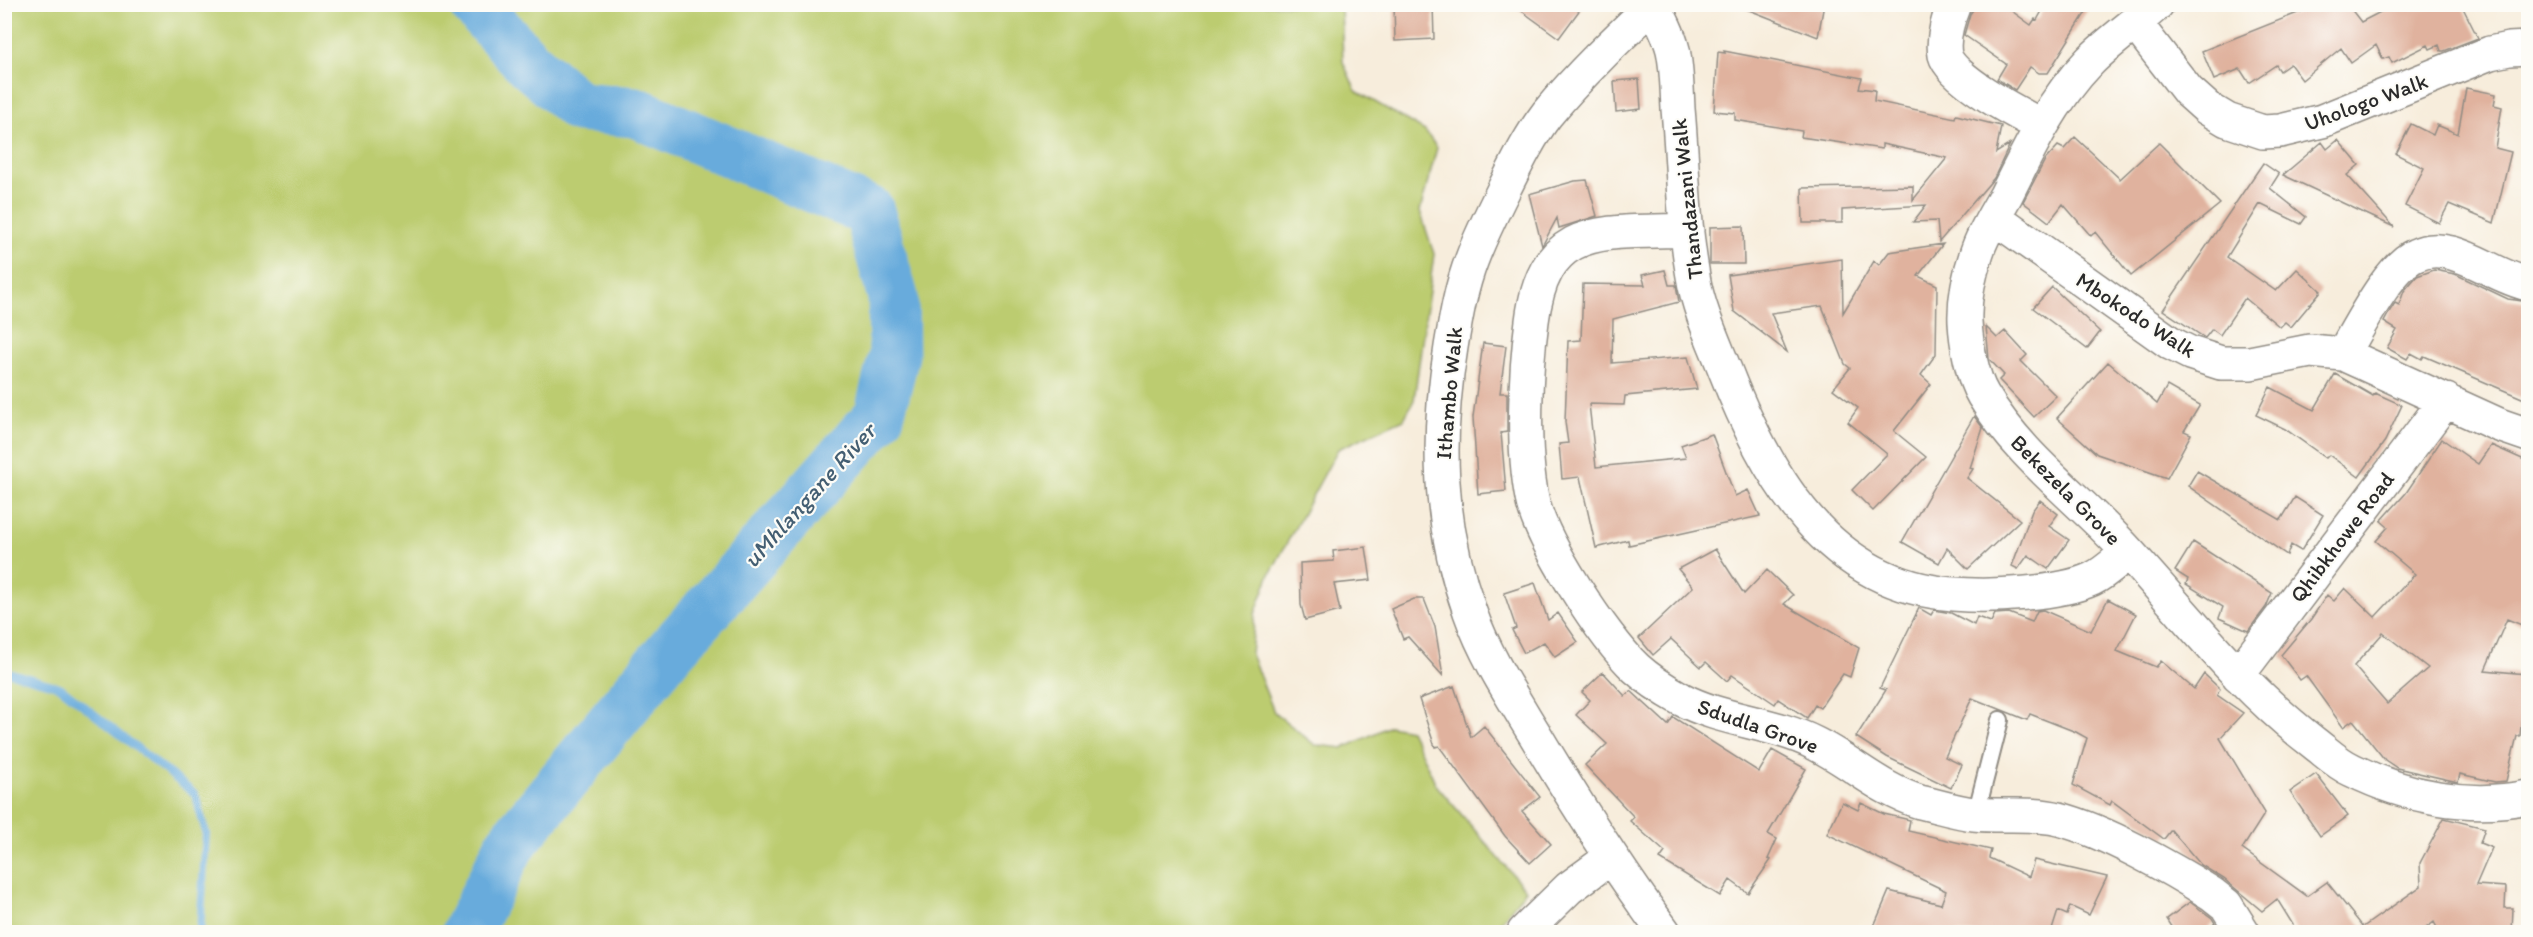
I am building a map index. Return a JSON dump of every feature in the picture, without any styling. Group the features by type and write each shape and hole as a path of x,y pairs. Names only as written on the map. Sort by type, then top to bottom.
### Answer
{"street":[{"path":"1954,4 1945,36 1945,53 1948,62 1958,73 2006,107 2042,126"},
{"name":"Thandazani Walk","path":"1654,5 1673,50 1687,230 1693,278 1706,321 1739,405 1757,442 1794,502 1826,539 1872,572 1906,585 1943,593 2014,593 2077,584 2093,579 2128,552"},
{"name":"Ithambo Walk","path":"1654,5 1579,78 1546,116 1518,160 1491,215 1471,260 1457,310 1447,372 1440,446 1443,502 1470,613 1499,674 1610,858 1664,933"},
{"name":"Bekezela Grove","path":"2146,14 2091,60 2071,83 2042,126 1977,250 1966,296 1967,342 1981,391 2008,431 2042,470 2128,552 2205,642 2290,725 2350,770 2408,792 2466,803 2508,801 2529,797"},
{"name":"Uhologo Walk","path":"2146,14 2188,91 2207,108 2227,120 2263,132 2280,131 2322,121 2490,53 2529,48"},
{"name":"Mbokodo Walk","path":"1994,217 2172,344 2190,353 2221,363 2237,363 2310,351 2343,354 2499,425 2529,435"},
{"name":"Sdudla Grove","path":"1687,230 1587,237 1569,244 1549,264 1533,312 1527,408 1528,478 1532,501 1547,540 1591,610 1621,652 1655,683 1680,698 1712,712 1795,735 1815,743 1894,793 1943,808 1976,814 2043,817 2078,825 2177,873 2212,894 2226,905 2243,933"},
{"path":"2343,354 2382,288 2405,261 2415,255 2427,251 2453,253 2513,281 2529,284"},
{"name":"Qhibkhowe Road","path":"2238,675 2446,399"},
{"path":"1524,933 1569,888 1610,858"}],"lane":[{"path":"1976,814 2000,720"}],"green space":[{"path":"5,4 1341,5 1343,62 1356,91 1425,131 1437,148 1420,211 1434,254 1414,400 1404,419 1338,449 1269,576 1255,614 1251,654 1274,712 1315,745 1344,748 1390,726 1410,730 1437,786 1526,890 1493,932 5,932"}],"building":[{"path":"1394,4 1433,4 1434,39 1395,41"},
{"path":"1512,4 1584,4 1559,38"},
{"path":"1740,4 1824,4 1818,37 1739,6"},
{"path":"1977,4 2002,4 2031,25 2035,19 2037,20 2046,4 2091,4 2048,73 2039,73 2030,67 2015,90 1997,79 2006,64 1964,35 1970,14"},
{"path":"2320,4 2347,4 2361,22 2396,4 2461,4 2478,38 2444,51 2441,51 2439,45 2430,49 2428,45 2392,63 2389,57 2383,59 2376,45 2351,63 2341,48 2302,80 2290,64 2280,71 2276,65 2249,83 2240,69 2214,80 2202,51"},
{"path":"1724,51 1862,78 1859,88 1875,90 1874,101 1955,118 1956,115 2001,126 1996,153 2010,144 1994,178 1939,242 1937,221 1913,222 1926,205 1842,210 1842,223 1803,223 1802,188 1913,186 1913,200 1947,158 1882,144 1882,149 1801,137 1802,131 1735,120 1735,113 1714,111 1718,52 1725,53"},
{"path":"1639,79 1641,109 1616,112 1614,81"},
{"path":"2466,88 2496,94 2494,105 2502,107 2495,148 2511,152 2494,223 2449,204 2439,223 2405,206 2424,168 2396,154 2411,124 2433,135 2437,125 2458,134"},
{"path":"2075,137 2120,179 2159,143 2220,204 2131,276 2095,232 2091,236 2063,204 2049,222 2023,202 2045,160 2058,146 2064,149"},
{"path":"2338,140 2359,165 2347,175 2394,227 2283,175 2322,142 2327,149"},
{"path":"2263,163 2279,174 2270,188 2306,217 2301,224 2260,204 2227,257 2276,291 2297,269 2321,291 2291,327 2285,322 2280,327 2245,298 2220,335 2212,329 2205,338 2163,310"},
{"path":"1587,180 1597,216 1559,228 1557,218 1542,246 1529,194 1575,181"},
{"path":"1743,226 1744,264 1710,264 1710,227"},
{"path":"1943,244 1918,276 1937,285 1936,354 1921,375 1931,384 1894,431 1926,457 1873,511 1852,490 1887,454 1848,422 1858,408 1833,389 1850,368 1845,364 1822,306 1771,313 1787,352 1734,311 1728,275 1842,259 1843,313 1874,261 1879,265 1889,252"},
{"path":"1665,270 1669,285 1676,285 1679,302 1613,319 1612,363 1688,357 1697,389 1625,396 1624,405 1589,404 1596,467 1686,458 1681,445 1712,434 1735,496 1748,490 1760,516 1629,545 1628,540 1596,548 1580,477 1562,479 1559,444 1568,443 1565,422 1568,341 1581,340 1583,284 1645,285 1642,275"},
{"path":"2434,270 2455,274 2508,299 2529,302 2529,401 2424,356 2422,359 2411,353 2407,359 2387,348 2397,330 2384,322 2391,309 2395,303 2399,305 2404,291 2417,276"},
{"path":"2052,287 2100,332 2087,349 2033,308"},
{"path":"1986,327 1997,338 2005,331 2027,355 2021,361 2056,396 2034,417 1999,380 2004,375 1989,359"},
{"path":"1483,343 1506,346 1500,393 1507,393 1507,432 1501,433 1506,491 1478,494 1473,417"},
{"path":"2108,362 2157,404 2167,386 2200,405 2184,431 2191,434 2167,478 2097,454 2057,418"},
{"path":"2335,374 2373,396 2375,393 2402,405 2385,441 2359,477 2329,455 2326,458 2285,429 2256,415 2270,387 2314,410"},
{"path":"1974,416 1983,428 1970,468 1973,469 1967,478 2020,520 1968,569 1947,548 1939,563 1902,542"},
{"path":"2442,439 2478,464 2491,445 2529,462 2529,628 2507,619 2485,670 2526,674 2520,736 2517,736 2506,781 2495,782 2460,774 2458,782 2397,768 2385,760 2353,720 2343,727 2306,676 2300,680 2281,655 2311,619 2327,595 2334,601 2345,588 2375,617 2415,574 2376,541 2388,527 2381,521 2406,493","holes":["2383,633 2428,668 2387,704 2354,666"]},
{"path":"2197,471 2281,520 2295,497 2323,515 2301,551 2291,545 2287,555 2188,486"},
{"path":"2040,500 2058,514 2049,526 2069,540 2048,569 2028,555 2018,569 2012,566 2032,511"},
{"path":"2193,542 2272,593 2266,607 2248,631 2219,618 2223,607 2186,584 2188,579 2175,571"},
{"path":"1366,547 1371,580 1334,584 1340,611 1305,620 1301,605 1300,563 1334,561 1333,551"},
{"path":"1715,549 1744,594 1767,570 1793,595 1784,604 1859,648 1850,677 1843,674 1820,708 1815,705 1807,718 1778,699 1775,704 1732,675 1727,681 1706,662 1701,667 1671,639 1653,655 1639,638 1693,587 1678,569"},
{"path":"1535,583 1548,620 1558,613 1578,642 1555,657 1544,642 1524,653 1512,630 1516,628 1504,593"},
{"path":"1414,599 1424,599 1435,627 1443,676 1408,637 1403,639 1391,609"},
{"path":"2108,599 2136,614 2117,651 2156,667 2161,661 2194,689 2204,674 2220,689 2217,695 2243,713 2220,738 2265,813 2242,849 2307,896 2327,882 2363,927 2421,886 2420,863 2444,818 2485,828 2480,843 2492,848 2476,885 2506,887 2505,908 2513,908 2512,933 2440,933 2434,922 2419,933 2298,933 2277,899 2262,911 2224,879 2201,865 2171,830 2164,839 2112,801 2110,805 2073,785 2087,738 2030,714 2027,720 1972,698 1945,757 1962,765 1951,788 1887,757 1856,737 1886,690 1880,688 1919,608 1931,615 1934,610 1951,613 1974,625 1977,617 1991,622 1995,614 2009,613 2032,622 2037,611 2043,610 2091,631"},
{"path":"1603,672 1625,696 1631,691 1668,725 1673,717 1759,772 1772,750 1806,769 1768,834 1777,839 1768,859 1771,860 1748,893 1730,880 1720,896 1660,859 1665,852 1630,821 1634,817 1585,765 1607,744 1576,715 1590,700 1582,692"},
{"path":"1454,686 1471,737 1484,726 1540,797 1522,811 1551,844 1530,863 1505,836 1439,746 1435,747 1419,699"},
{"path":"2316,774 2348,816 2320,836 2290,792"},
{"path":"1842,802 1858,810 1861,803 1884,814 1910,820 1908,831 1991,850 1989,858 2029,877 2034,860 2107,877 2089,915 2070,906 2067,915 2058,911 2051,933 1871,933 1889,891 1941,904 1946,891 1827,834"},
{"path":"2190,902 2212,918 2215,923 2202,933 2176,933 2167,919"}],"waterway":[{"name":"uMhlangane River","path":"467,932 510,845 671,650 879,416 894,355 893,297 869,211 635,112 579,107 528,63 474,4"},
{"path":"4,671 60,687 195,794 206,833 200,932"}]}
